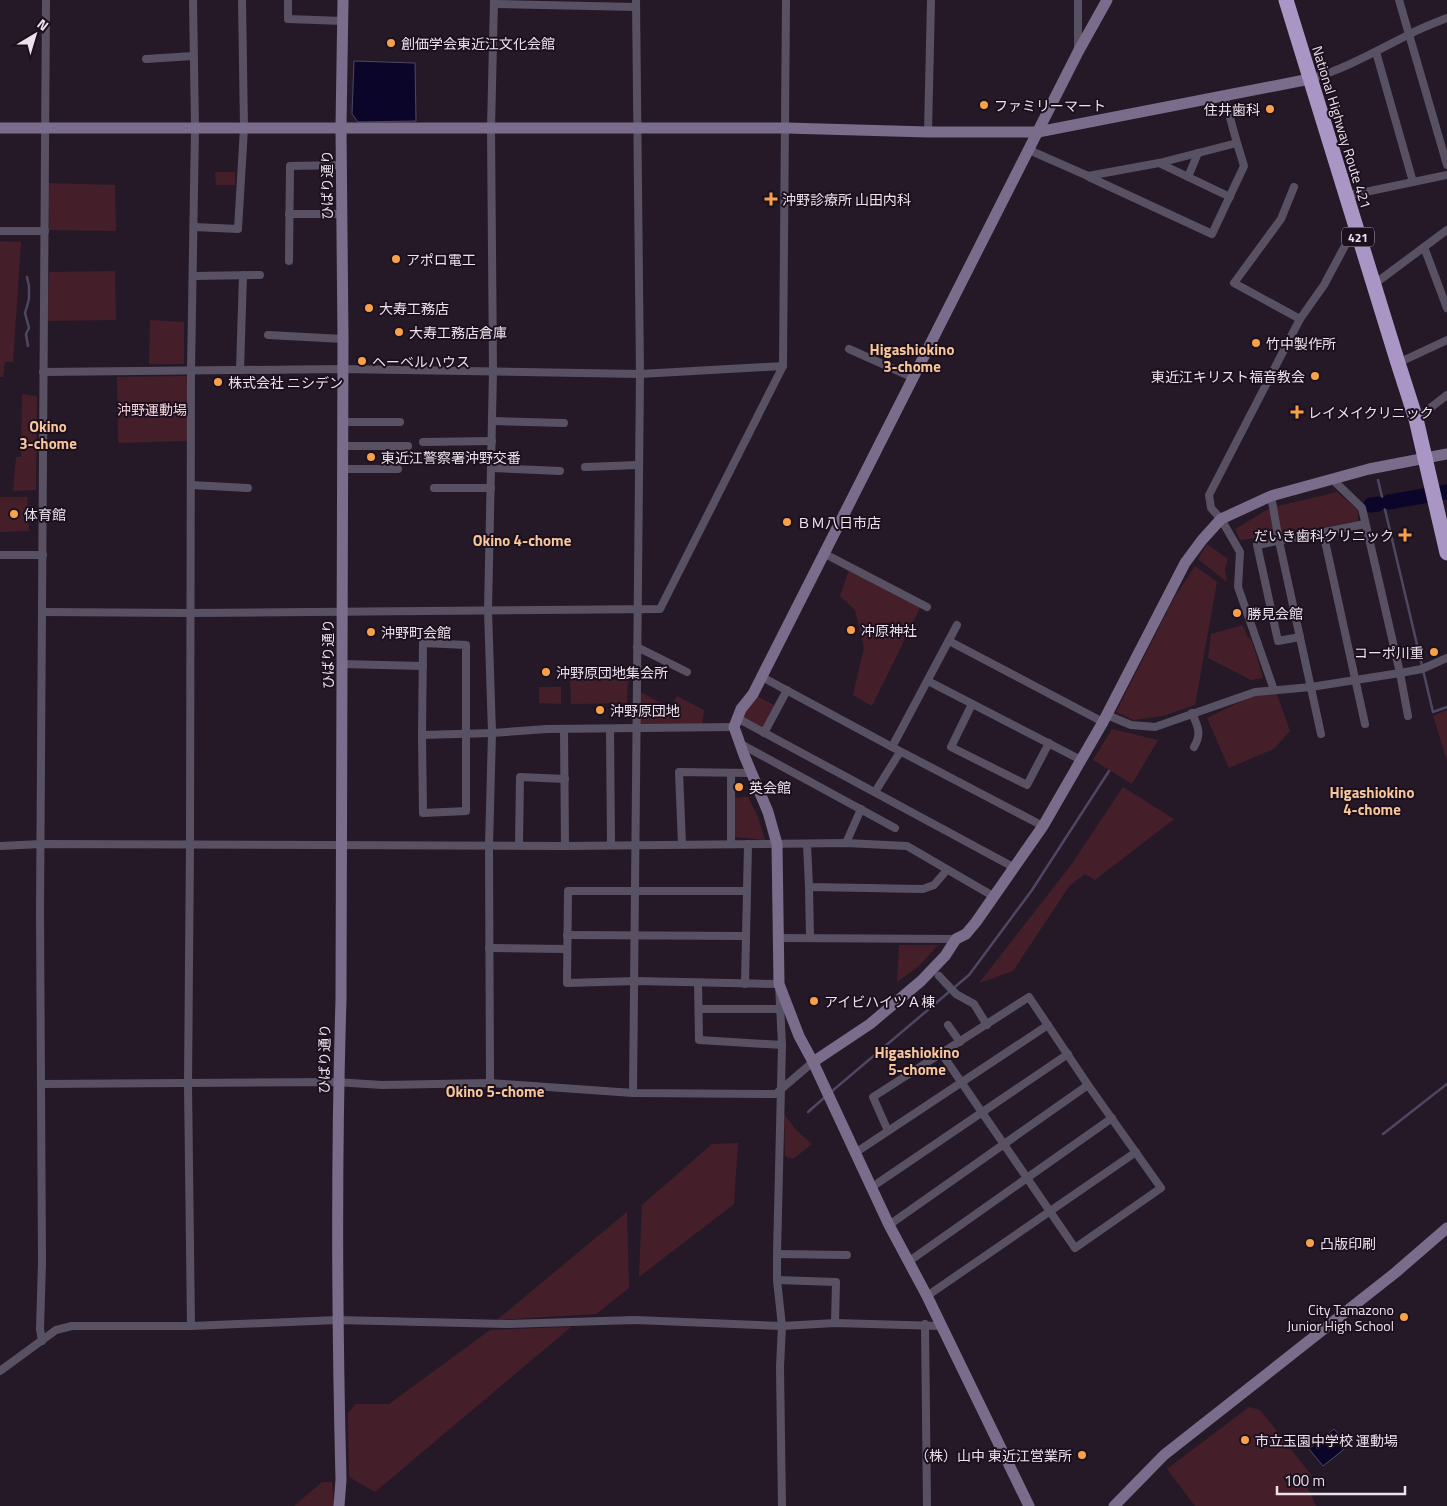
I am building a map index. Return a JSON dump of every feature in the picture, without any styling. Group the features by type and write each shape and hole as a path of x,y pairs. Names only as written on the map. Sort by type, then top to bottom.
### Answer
{"highway":[{"name":"National Highway Route 421","path":"1286,0 1416,419 1447,553"}],"street":[{"path":"42,1341 40,1329 40,912 42,844 46,0"},
{"path":"191,1326 188,1084 191,371 195,128 193,0"},
{"path":"194,227 238,229 244,128 242,0"},
{"path":"288,0 288,18 343,21"},
{"name":"ひばり通り","path":"340,1506 337,1320 338,1082 341,1000 343,339 341,127 343,0"},
{"path":"43,612 191,613 660,609 783,366 786,0"},
{"path":"928,132 931,0"},
{"path":"1078,0 1078,52"},
{"path":"782,1506 780,1367 782,1326 776,1254 779,1092 782,1045 777,844 768,812 739,743 735,723 741,709 753,694 762,677 1078,52 1107,0"},
{"path":"1399,0 1447,165"},
{"path":"490,1083 489,846 492,733 488,610 493,371 491,129 494,2 636,4 640,374 633,1093"},
{"path":"0,128 786,128 928,132 1038,132 1310,79 1327,74 1376,52 1409,34 1447,18"},
{"path":"1376,52 1413,182"},
{"path":"146,59 193,56"},
{"path":"1029,150 1212,234 1244,166 1224,96"},
{"path":"1088,176 1159,164 1237,143"},
{"path":"1188,177 1198,154"},
{"path":"289,262 290,166 341,164"},
{"path":"1159,164 1230,197"},
{"path":"1346,196 1447,176"},
{"path":"1294,187 1281,219 1234,283 1300,319"},
{"path":"289,214 341,214"},
{"path":"1274,690 1238,586 1240,552 1221,519 1211,508 1209,495 1300,319 1324,285 1355,227"},
{"path":"1373,285 1447,230"},
{"path":"0,231 45,231"},
{"path":"1424,247 1447,308"},
{"path":"240,370 243,275"},
{"path":"194,276 260,275"},
{"path":"268,335 343,339"},
{"path":"1398,363 1447,340"},
{"path":"849,349 914,378"},
{"path":"43,372 342,369 640,374 783,366"},
{"path":"1416,419 1447,395"},
{"path":"492,421 564,423"},
{"path":"342,422 400,422"},
{"path":"423,442 492,441"},
{"path":"342,446 408,446"},
{"path":"779,938 956,939 966,934 1044,826 1105,718 1185,563 1221,519 1272,496 1369,469 1447,454"},
{"path":"585,466 638,465"},
{"path":"492,468 560,471"},
{"path":"342,469 398,469"},
{"path":"1332,479 1362,508 1408,716"},
{"path":"191,485 248,488"},
{"path":"434,488 491,488"},
{"path":"1272,496 1279,541 1321,734"},
{"path":"1300,637 1278,641 1257,545 1365,524"},
{"path":"1323,532 1365,724"},
{"path":"825,554 927,607"},
{"path":"0,555 43,555"},
{"path":"892,747 957,625"},
{"path":"949,641 1105,718 1131,725 1155,727 1255,692 1311,687 1400,673 1422,669 1447,658"},
{"path":"423,643 466,645 466,811 423,813 423,666 423,643"},
{"path":"637,647 686,672"},
{"path":"342,664 423,666"},
{"path":"762,677 900,752 1044,826"},
{"path":"928,681 1082,760"},
{"path":"764,733 787,690"},
{"path":"972,704 951,747 1027,785 1048,743"},
{"path":"1192,713 1200,738 1194,748"},
{"path":"422,735 564,729 610,730 735,723 764,733 1015,868"},
{"path":"564,729 565,846"},
{"path":"610,730 611,845"},
{"path":"739,743 896,828"},
{"path":"875,792 900,752"},
{"path":"682,844 680,772 751,773"},
{"path":"731,773 732,844"},
{"path":"519,846 520,777 564,779"},
{"path":"846,843 861,809"},
{"path":"0,846 42,844 565,846 846,843 907,846 993,896"},
{"path":"745,984 748,844"},
{"path":"807,844 810,938"},
{"path":"809,887 923,889 934,885 947,870"},
{"path":"747,891 568,891 568,983 635,981 779,984"},
{"path":"567,935 746,936"},
{"path":"41,1084 490,1083 633,1093 779,1092 813,1062 870,1024 921,981 945,956 956,939"},
{"path":"489,948 567,949"},
{"path":"939,976 956,994 974,1004 987,1025"},
{"path":"698,983 699,1040 782,1045"},
{"path":"779,984 799,1036 889,1225 927,1296 1029,1506"},
{"path":"888,1131 874,1097 1030,997 1088,1085 1161,1188 1075,1248 942,1054"},
{"path":"698,1009 780,1009"},
{"path":"948,1025 960,1042"},
{"path":"855,1153 1048,1025"},
{"path":"872,1187 1068,1054"},
{"path":"889,1225 1088,1085"},
{"path":"908,1262 1112,1118"},
{"path":"927,1296 1136,1152"},
{"path":"1114,1506 1164,1455 1395,1273 1447,1228"},
{"path":"776,1254 847,1255"},
{"path":"777,1280 836,1282 835,1323"},
{"path":"0,1371 56,1330 72,1326 191,1326 337,1320 507,1324 635,1320 782,1326 835,1323 925,1324 941,1326"},
{"path":"925,1324 927,1506"}],"green space":[{"path":"215,172 235,172 235,185 216,185"},
{"path":"47,183 115,185 116,231 49,230"},
{"path":"0,241 21,242 13,362 5,362 3,377 0,377"},
{"path":"115,271 116,320 47,321 49,272"},
{"path":"150,320 184,322 184,364 149,364"},
{"name":"沖野運動場","path":"188,376 187,441 118,443 117,377"},
{"path":"22,394 37,396 36,490 13,491 16,457 21,457"},
{"path":"1337,492 1358,510 1358,521 1240,540 1235,529 1270,508"},
{"name":"体育館","path":"0,497 27,497 29,531 0,532"},
{"path":"1207,544 1228,559 1225,568 1227,582 1198,559"},
{"path":"1195,566 1217,582 1195,705 1163,716 1134,720 1116,712 1174,598"},
{"path":"850,567 922,604 872,706 853,695 864,648 855,610 840,596"},
{"path":"1243,625 1247,636 1252,641 1263,678 1251,680 1208,658 1211,634"},
{"path":"570,680 628,680 627,703 571,704"},
{"path":"539,687 561,687 561,704 539,703"},
{"path":"637,690 670,708 677,696 704,710 702,728 637,728"},
{"path":"1276,692 1290,731 1274,749 1229,768 1207,718 1256,694"},
{"path":"753,694 778,707 764,733 737,718"},
{"path":"1447,710 1447,761 1433,716"},
{"path":"1112,729 1158,740 1132,784 1093,760"},
{"path":"1123,787 1174,819 1095,880 1085,874 1070,885 1013,971 979,983 1071,865"},
{"path":"748,797 758,817 765,840 735,837 733,798"},
{"path":"899,945 938,945 919,966 897,982"},
{"path":"784,1114 796,1130 812,1144 793,1159 785,1156"},
{"path":"738,1143 734,1204 639,1277 642,1205 712,1144"},
{"path":"627,1212 629,1288 596,1314 497,1320"},
{"path":"571,1327 375,1492 349,1477 348,1413 356,1404 389,1404 490,1330"},
{"name":"市立玉園中学校 運動場","path":"1249,1407 1260,1410 1312,1476 1307,1486 1316,1506 1195,1506 1167,1469"},
{"path":"322,1482 332,1482 334,1506 294,1506"}],"shaded area":[{"path":"354,61 415,63 416,121 358,122 352,114"},
{"path":"1334,1429 1348,1446 1323,1466 1309,1449"}],"waterway":[{"path":"27,277 29,299 25,313 29,328 26,334 28,346"},
{"path":"1378,480 1433,712 1447,707"},
{"path":"1389,502 1447,492"},
{"path":"1371,505 1378,504"},
{"path":"831,1092 969,975 1032,890 1109,771"},
{"path":"1383,1134 1447,1084"},
{"path":"808,1112 825,1097"}],"place":[{"name":"創価学会東近江文化会館","path":"391,43"},
{"name":"ファミリーマート","path":"984,105"},
{"name":"住井歯科","path":"1270,109"},
{"name":"沖野診療所 山田内科","path":"771,199"},
{"name":"アポロ電工","path":"396,259"},
{"name":"大寿工務店","path":"369,308"},
{"name":"大寿工務店倉庫","path":"399,332"},
{"name":"竹中製作所","path":"1256,343"},
{"name":"ヘーベルハウス","path":"362,361"},
{"name":"東近江キリスト福音教会","path":"1315,376"},
{"name":"株式会社 ニシデン","path":"218,382"},
{"name":"レイメイクリニック","path":"1297,412"},
{"name":"東近江警察署沖野交番","path":"371,457"},
{"name":"体育館","path":"14,514"},
{"name":"ＢＭ八日市店","path":"787,522"},
{"name":"だいき歯科クリニック","path":"1405,535"},
{"name":"勝見会館","path":"1237,613"},
{"name":"冲原神社","path":"851,630"},
{"name":"沖野町会館","path":"371,632"},
{"name":"コーポ川重","path":"1434,652"},
{"name":"沖野原団地集会所","path":"546,672"},
{"name":"沖野原団地","path":"600,710"},
{"name":"英会館","path":"739,787"},
{"name":"アイビハイツＡ棟","path":"814,1001"},
{"name":"凸版印刷","path":"1310,1243"},
{"name":"City Tamazono Junior High School","path":"1404,1317"},
{"name":"市立玉園中学校 運動場","path":"1245,1440"},
{"name":"（株）山中 東近江営業所","path":"1082,1455"}],"district":[{"name":"Higashiokino 3-chome","path":"912,358"},
{"name":"Okino 3-chome","path":"48,434"},
{"name":"Okino 4-chome","path":"522,540"},
{"name":"Higashiokino 4-chome","path":"1372,800"},
{"name":"Higashiokino 5-chome","path":"917,1060"},
{"name":"Okino 5-chome","path":"495,1091"}]}
